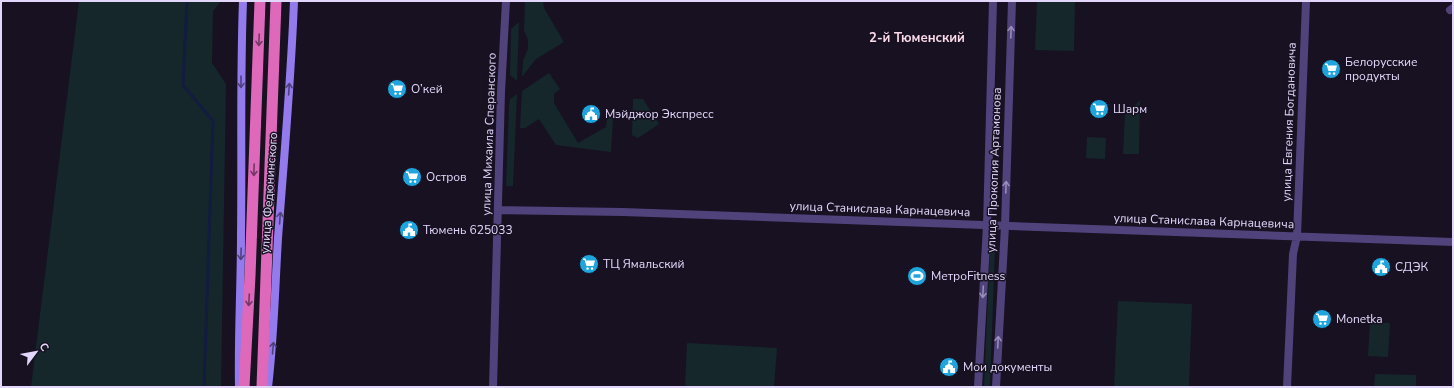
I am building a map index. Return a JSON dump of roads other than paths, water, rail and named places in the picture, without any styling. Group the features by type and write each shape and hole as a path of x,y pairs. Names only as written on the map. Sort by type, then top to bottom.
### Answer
{"highway":[{"name":"улица Федюнинского","path":"244,387 250,276 260,1"},
{"name":"улица Федюнинского","path":"262,387 276,1"}],"main road":[{"name":"улица Федюнинского","path":"239,387 238,347 241,237 241,53 243,1"},
{"name":"улица Федюнинского","path":"268,387 273,347 294,1"}],"street":[{"name":"улица Михаила Сперанского","path":"493,387 501,92 506,1"},
{"name":"улица Прокопия Артамонова","path":"978,387 988,225 994,1"},
{"name":"улица Прокопия Артамонова","path":"996,387 1005,226 1012,1"},
{"name":"улица Евгения Богдановича","path":"1287,387 1293,254 1297,236 1306,1"},
{"name":"улица Станислава Карнацевича","path":"498,210 623,212 1453,242"}],"waterway":[{"path":"187,1 183,85 213,121 204,387"}],"place":[{"name":"Белорусские продукты","path":"1331,69"},
{"name":"О’кей","path":"397,89"},
{"name":"Шарм","path":"1099,109"},
{"name":"Мэйджор Экспресс","path":"591,114"},
{"name":"Остров","path":"412,177"},
{"name":"Тюмень 625033","path":"409,230"},
{"name":"ТЦ Ямальский","path":"589,264"},
{"name":"СДЭК","path":"1381,267"},
{"name":"МетроFitness","path":"917,276"},
{"name":"Monetka","path":"1322,319"},
{"name":"Мои документы","path":"949,367"}],"district":[{"name":"2-й Тюменский","path":"917,38"}]}
